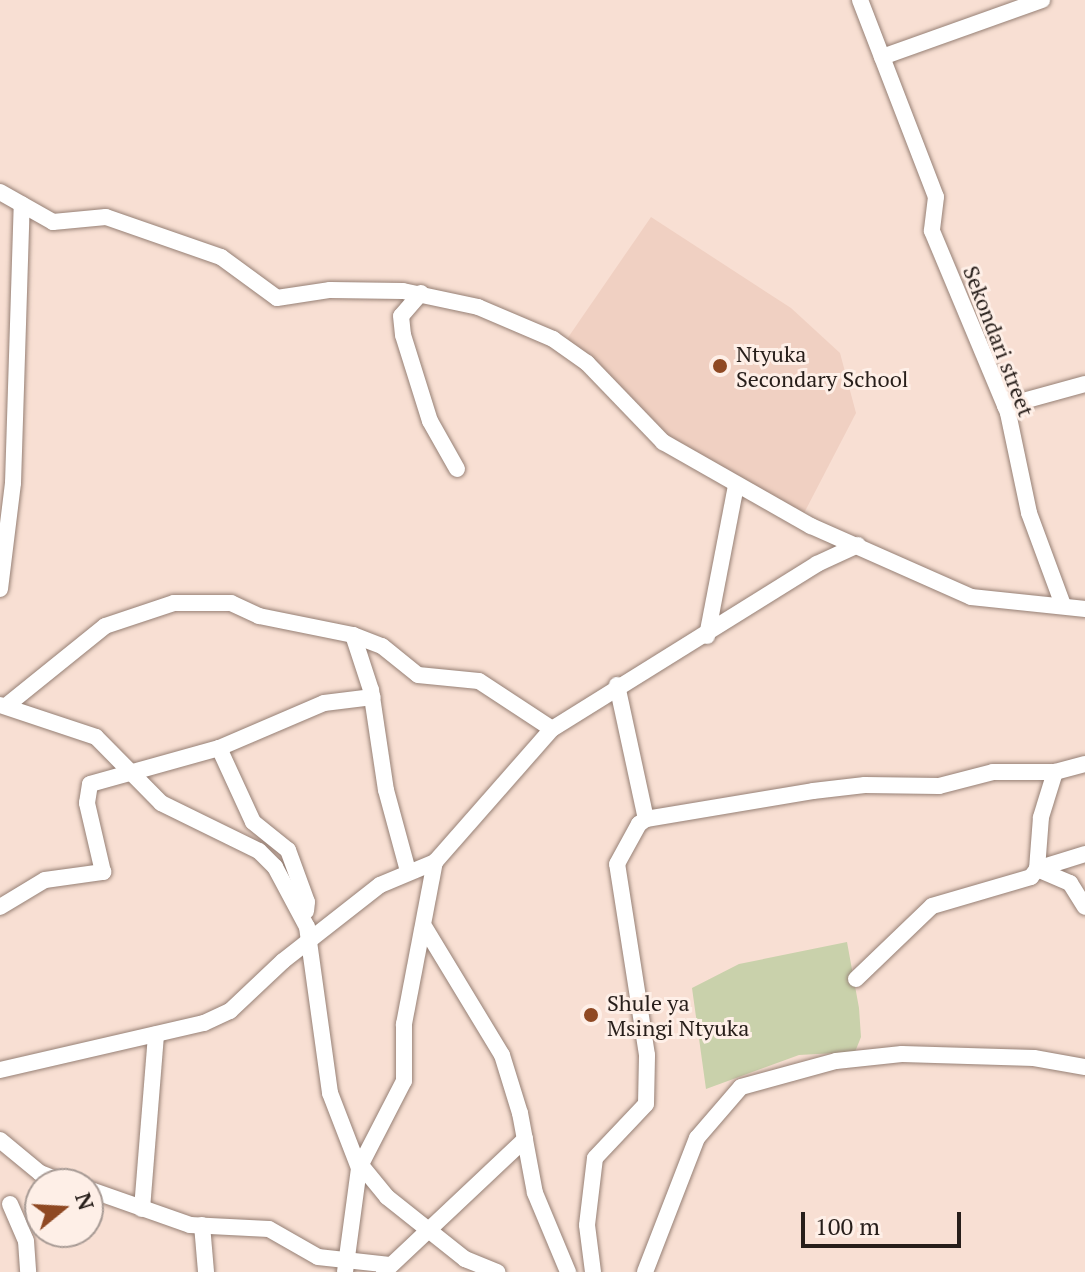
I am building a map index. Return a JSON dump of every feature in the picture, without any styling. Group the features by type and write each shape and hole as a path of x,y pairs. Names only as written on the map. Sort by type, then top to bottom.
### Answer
{"street":[{"path":"860,0 882,57 1042,0"},
{"name":"Sekondari street","path":"882,57 936,197 932,231 1005,406 1033,525 1063,605"},
{"path":"0,192 61,223 106,217 221,257 277,298 330,290 421,293 478,307 553,339 587,363 663,442 736,486 971,597 1085,609"},
{"path":"0,589 16,410 22,204"},
{"path":"421,293 401,316 403,335 430,421 457,469"},
{"path":"1005,406 1085,384"},
{"path":"707,636 736,486"},
{"path":"0,1070 156,1035 230,1011 310,939 380,885 435,862 552,729 617,685 707,636 817,564 858,545"},
{"path":"3,705 105,626 174,603 231,603 259,616 353,635 382,646 418,675 479,681 552,729"},
{"path":"353,635 373,697 388,799 408,871"},
{"path":"593,1272 587,1225 595,1158 646,1104 647,1055 617,864 646,819 617,685"},
{"path":"0,907 45,880 103,872 87,803 90,784 219,748 324,703 373,697"},
{"path":"3,705 96,737 128,773 184,818 267,858 304,921 310,939 330,1093 360,1166 387,1197 465,1259 497,1272"},
{"path":"219,748 253,822 288,850 307,902 304,921"},
{"path":"646,819 813,791 939,786 993,772 1055,772 1085,764"},
{"path":"1037,869 1041,817 1055,772"},
{"path":"856,979 918,914 1018,882 1037,869 1085,854"},
{"path":"345,1266 360,1166 404,1081 404,1024 425,928 435,862"},
{"path":"1037,869 1070,883 1085,907"},
{"path":"425,928 502,1055 546,1229 568,1272"},
{"path":"142,1209 156,1035"},
{"path":"645,1272 697,1138 741,1087 836,1061 902,1054 1034,1058 1085,1067"},
{"path":"104,1195 202,1225 269,1229 318,1257 345,1266 387,1269 525,1139"},
{"path":"0,1140 34,1168"},
{"path":"10,1204 26,1241 28,1272"},
{"path":"202,1225 206,1272"}],"shaded area":[{"name":"Ntyuka Secondary School","path":"651,217 791,308 840,353 856,413 802,517 668,437 567,339"}],"green space":[{"path":"847,942 859,1008 861,1037 855,1052 799,1055 706,1089 692,988 739,964"}],"place":[{"name":"Ntyuka Secondary School","path":"720,366"},
{"name":"Shule ya Msingi Ntyuka","path":"591,1015"}]}
